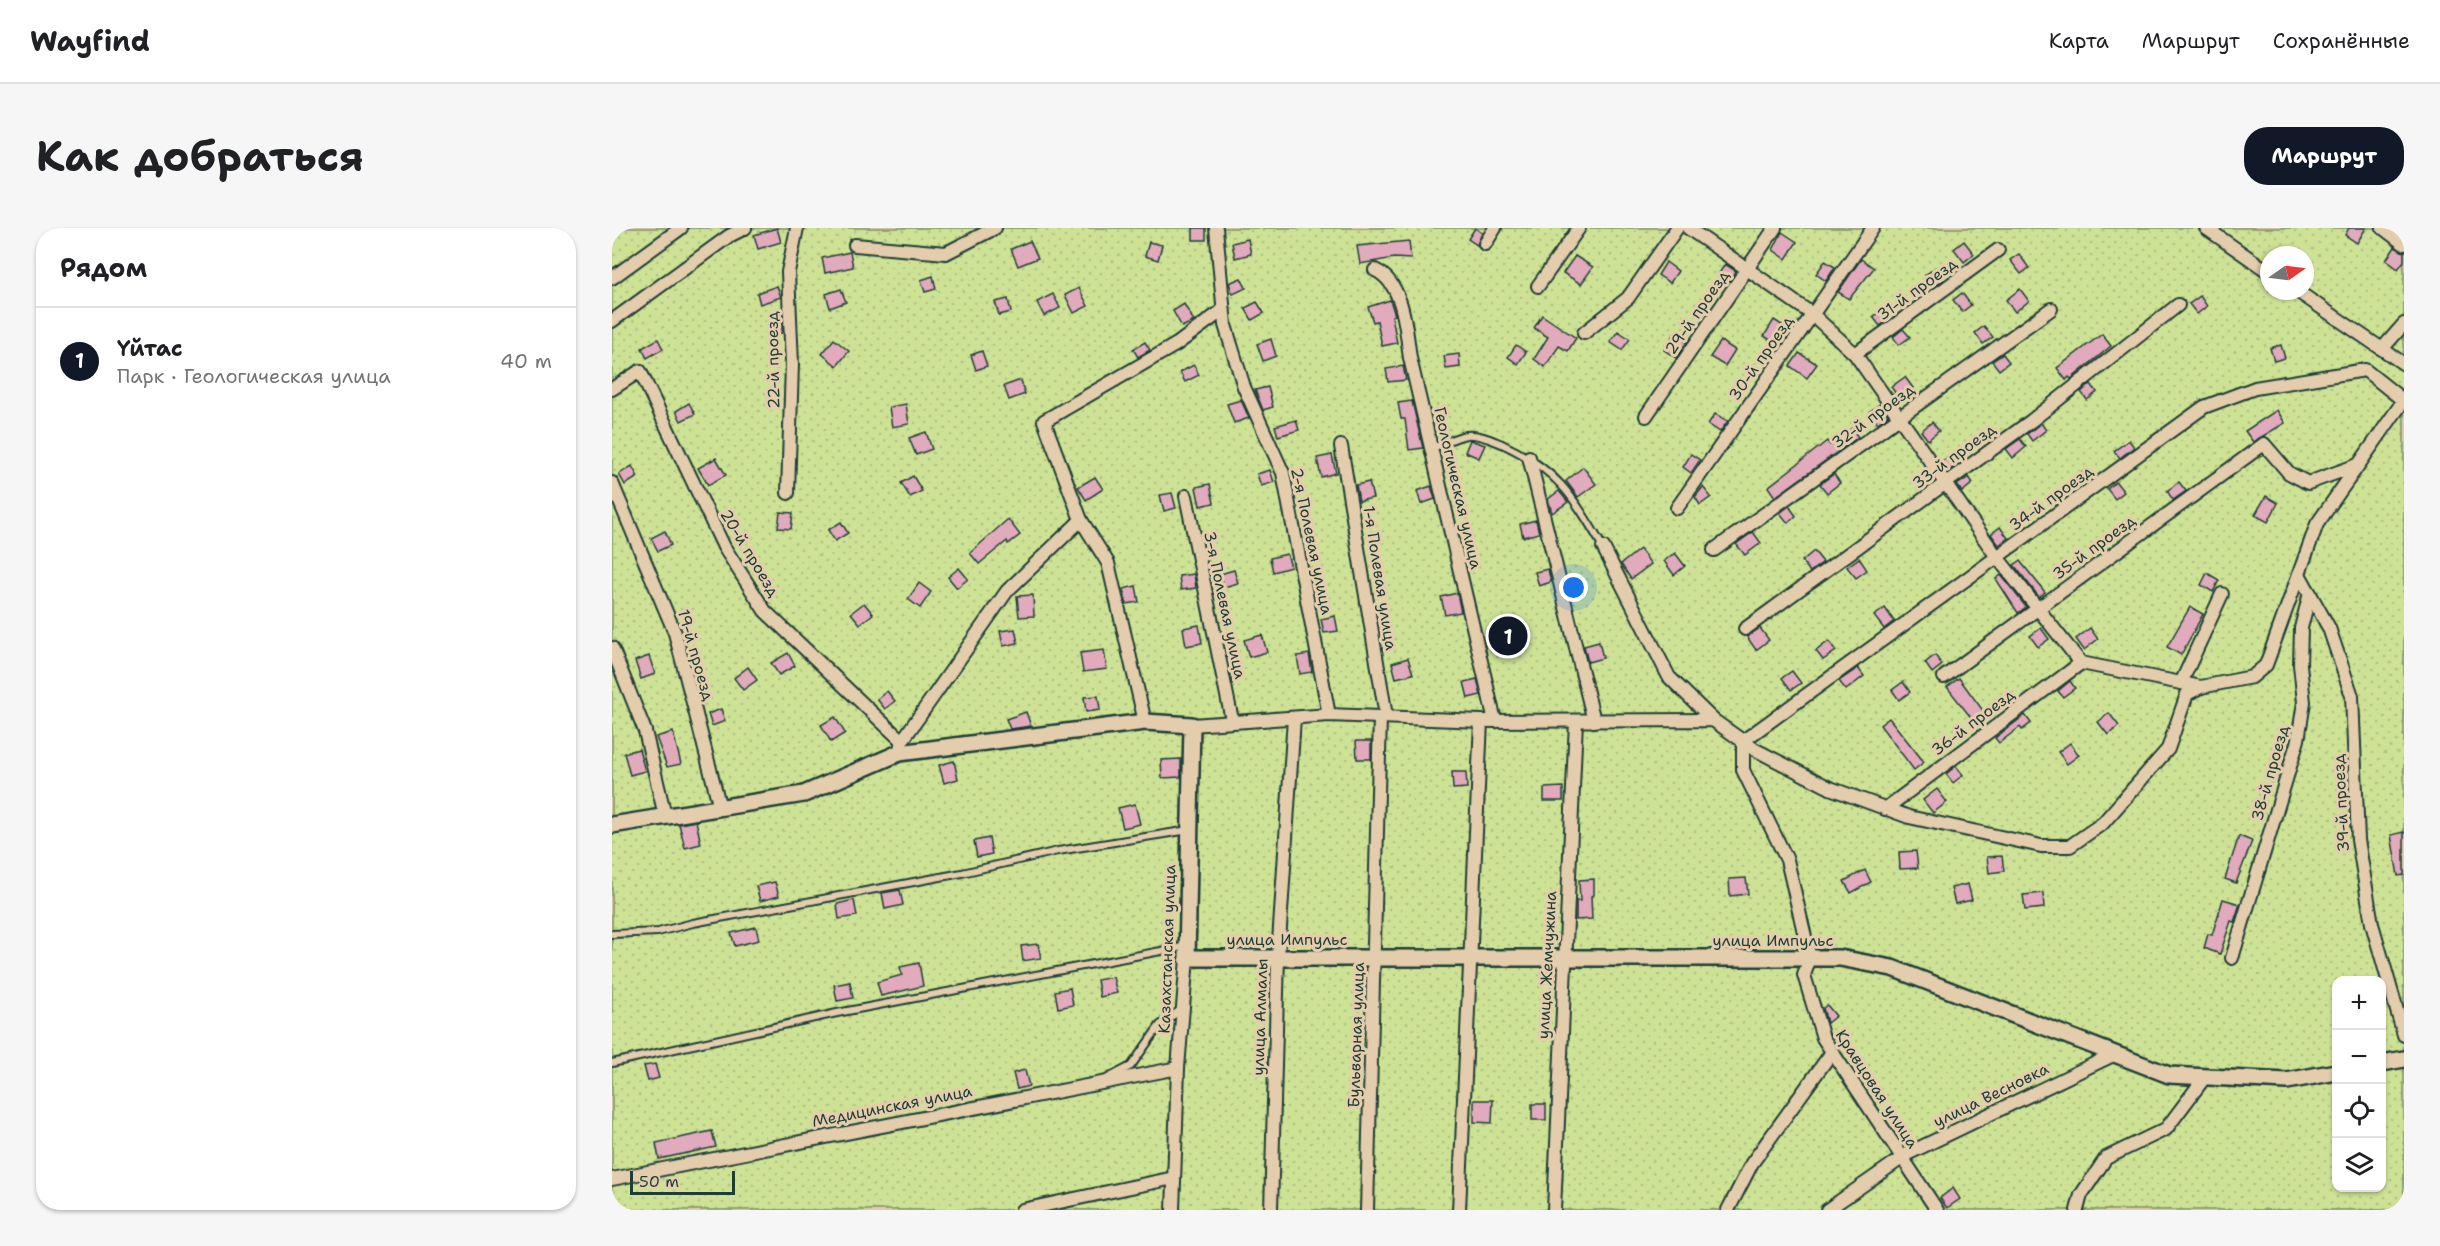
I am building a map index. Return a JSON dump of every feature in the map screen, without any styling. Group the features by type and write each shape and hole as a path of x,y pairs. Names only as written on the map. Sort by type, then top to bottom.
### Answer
{"street":[{"path":"612,278 681,228"},
{"path":"612,321 729,236 745,228"},
{"name":"22-й проезд","path":"788,493 792,364 788,272 796,228"},
{"path":"855,244 946,253 995,228"},
{"name":"2-я Полевая улица","path":"1216,228 1225,325 1244,387 1283,472 1329,715"},
{"path":"1485,244 1495,228"},
{"path":"1538,286 1579,228"},
{"path":"1584,333 1628,298 1677,228"},
{"path":"1688,228 1748,267 1812,314 1855,354 1947,482 1997,557 2081,663 2201,687"},
{"name":"29-й проезд","path":"1646,416 1775,228"},
{"name":"30-й проезд","path":"1677,508 1873,228"},
{"path":"2206,228 2260,266"},
{"path":"2383,228 2404,244"},
{"name":"31-й проезд","path":"1855,354 1998,250"},
{"name":"Геологическая улица","path":"1375,270 1384,274 1392,284 1403,315 1495,721"},
{"path":"2310,300 2404,364"},
{"name":"33-й проезд","path":"1745,629 2031,421 2178,305"},
{"name":"32-й проезд","path":"1714,550 2051,309"},
{"path":"1145,722 1108,562 1081,520 1044,421 1177,344 1223,310"},
{"path":"2382,349 2404,324"},
{"name":"34-й проезд","path":"1743,741 2204,407 2255,388 2365,369 2404,401"},
{"name":"20-й проезд","path":"612,389 640,371 724,547 765,611 901,747"},
{"path":"1603,547 1669,677 1713,720 1743,741 1830,788 1909,818 2041,846 2070,846 2103,823 2168,749 2187,694 2201,687 2252,677 2266,665 2317,524 2404,401"},
{"name":"35-й проезд","path":"1944,677 2264,444 2289,473 2308,483 2358,465"},
{"name":"1-я Полевая улица","path":"1341,446 1383,716"},
{"path":"1529,457 1594,721"},
{"name":"19-й проезд","path":"612,483 675,633 720,808"},
{"name":"3-я Полевая улица","path":"1186,496 1232,720"},
{"path":"901,747 1006,591 1081,520"},
{"name":"39-й проезд","path":"2300,576 2329,628 2352,696 2358,840 2372,924 2404,1035"},
{"name":"38-й проезд","path":"2232,958 2298,740 2304,702 2300,665 2301,628 2310,593"},
{"path":"2181,683 2222,594"},
{"path":"612,648 645,731 665,816"},
{"name":"36-й проезд","path":"1885,809 2081,663"},
{"path":"612,825 804,794 901,747 1145,722 1192,725 1232,720 1329,715 1481,721 1713,720"},
{"name":"Бульварная улица","path":"1367,1210 1383,716"},
{"name":"улица Алмалы","path":"1271,1210 1278,957 1294,718"},
{"path":"1459,1210 1481,721"},
{"name":"улица Жемчужина","path":"1554,1210 1576,721"},
{"name":"Казахстанская улица","path":"1173,1210 1178,1068 1185,1006 1192,725"},
{"name":"Кравцовая улица","path":"1743,741 1743,770 1787,860 1810,958 1804,975 1823,1038 1937,1210"},
{"name":"улица Импульс","path":"1187,952 1278,957 1840,958 1892,968 2169,1075 2287,1081 2332,1073"},
{"path":"1728,1210 1752,1163 1832,1052"},
{"name":"улица Весновка","path":"1827,1210 1902,1158 2113,1055"},
{"path":"2386,1062 2404,1059"},
{"name":"Медицинская улица","path":"612,1179 1178,1068"},
{"path":"2077,1210 2081,1195 2106,1158 2166,1129 2205,1077"},
{"path":"1022,1210 1174,1178"}],"lane":[{"path":"1432,448 1468,434 1488,438 1529,457 1550,472 1572,495 1603,547"},
{"path":"612,934 658,932 693,923 962,873 1058,850 1189,830"},
{"path":"612,1063 837,1013 1058,973 1111,958 1187,952"},
{"path":"1100,1082 1131,1066 1160,1025 1185,1006"}],"green space":[{"path":"612,228 2404,228 2404,1210 612,1210"}],"building":[{"path":"777,228 781,242 758,249 754,235"},
{"path":"1193,228 1206,228 1206,240 1193,240"},
{"path":"1475,228 1482,233 1477,245 1468,239"},
{"path":"2349,228 2366,228 2357,243 2345,235"},
{"path":"1782,232 1797,242 1786,259 1773,250"},
{"path":"1248,239 1251,254 1235,258 1232,243"},
{"path":"1030,241 1038,258 1018,266 1011,249"},
{"path":"1409,241 1411,259 1394,258 1360,264 1357,246"},
{"path":"1964,241 1974,254 1964,262 1954,249"},
{"path":"1149,242 1162,245 1158,260 1145,256"},
{"path":"2395,247 2404,252 2404,261 2398,269 2386,260"},
{"path":"850,252 853,267 825,273 822,258"},
{"path":"2019,254 2029,268 2021,274 2010,260"},
{"path":"1575,256 1593,267 1581,284 1563,273"},
{"path":"1861,259 1874,268 1849,299 1838,292"},
{"path":"1825,261 1835,267 1826,281 1816,274"},
{"path":"1666,262 1678,271 1670,283 1658,275"},
{"path":"1725,264 1736,271 1728,282 1718,275"},
{"path":"1935,268 1943,280 1934,286 1925,275"},
{"path":"933,276 936,289 925,292 921,280"},
{"path":"1241,278 1246,288 1233,294 1229,283"},
{"path":"777,286 781,297 760,304 757,293"},
{"path":"1079,288 1088,306 1074,313 1065,295"},
{"path":"841,289 846,302 830,308 826,294"},
{"path":"2020,289 2029,301 2015,312 2006,300"},
{"path":"1962,293 1971,305 1962,312 1953,300"},
{"path":"1053,294 1060,308 1044,316 1037,302"},
{"path":"2200,296 2207,306 2197,314 2189,304"},
{"path":"1008,299 1011,312 999,315 995,302"},
{"path":"1390,300 1395,315 1392,316 1397,343 1382,346 1377,321 1373,322 1368,307"},
{"path":"1257,302 1264,313 1252,320 1245,308"},
{"path":"1184,304 1194,321 1182,327 1173,311"},
{"path":"1883,310 1889,319 1880,326 1873,317"},
{"path":"1542,315 1576,338 1568,351 1559,346 1545,367 1534,359 1548,337 1534,328"},
{"path":"775,317 782,317 782,333 775,333"},
{"path":"1774,320 1791,331 1780,346 1764,336"},
{"path":"1984,326 1993,337 1983,344 1975,333"},
{"path":"1903,329 1910,337 1899,345 1893,337"},
{"path":"1618,331 1630,339 1622,350 1610,342"},
{"path":"1674,334 1687,342 1676,358 1664,350"},
{"path":"2102,334 2111,346 2071,379 2069,377 2066,380 2057,368"},
{"path":"658,339 663,349 647,358 642,348"},
{"path":"834,339 849,351 837,366 822,354"},
{"path":"1271,339 1276,356 1263,361 1257,344"},
{"path":"1721,341 1735,350 1725,366 1710,357"},
{"path":"1145,342 1150,350 1138,357 1133,349"},
{"path":"1516,345 1526,352 1518,364 1508,357"},
{"path":"2281,345 2285,358 2274,361 2270,348"},
{"path":"982,351 987,366 976,370 971,355"},
{"path":"1799,353 1817,364 1807,378 1790,366"},
{"path":"1459,354 1460,367 1446,369 1444,356"},
{"path":"2003,354 2009,362 1999,370 1992,361"},
{"path":"1194,365 1199,375 1185,382 1180,372"},
{"path":"1403,366 1406,380 1388,382 1386,369"},
{"path":"1905,377 1913,388 1900,399 1891,387"},
{"path":"1021,380 1025,394 1009,400 1004,386"},
{"path":"2091,384 2097,392 2087,400 2081,392"},
{"path":"1268,387 1273,407 1263,410 1255,390"},
{"path":"1241,400 1249,418 1234,423 1227,404"},
{"path":"1412,401 1423,448 1409,450 1405,419 1401,419 1398,403"},
{"path":"689,403 695,414 681,421 676,411"},
{"path":"906,404 909,424 892,427 889,407"},
{"path":"1880,404 1888,415 1878,423 1869,412"},
{"path":"2277,410 2285,423 2253,442 2245,431"},
{"path":"1715,414 1728,421 1720,432 1708,424"},
{"path":"1296,420 1299,430 1278,436 1275,426"},
{"path":"1932,422 1939,431 1928,440 1921,431"},
{"path":"2041,423 2046,430 2032,441 2027,434"},
{"path":"1852,428 1858,437 1775,497 1768,487 1827,441 1830,445"},
{"path":"926,432 932,449 916,455 909,438"},
{"path":"2020,439 2026,447 2013,458 2006,449"},
{"path":"1470,440 1485,445 1479,458 1465,452"},
{"path":"2129,440 2134,447 2120,458 2114,451"},
{"path":"1953,453 1960,463 1947,472 1941,462"},
{"path":"1691,454 1700,460 1691,473 1683,467"},
{"path":"1332,455 1336,473 1321,477 1317,458"},
{"path":"716,458 726,475 708,485 698,468"},
{"path":"632,466 638,477 625,485 619,474"},
{"path":"1583,467 1596,484 1578,497 1566,481"},
{"path":"2087,469 2093,477 2083,485 2077,477"},
{"path":"1270,470 1274,482 1261,486 1257,474"},
{"path":"1927,471 1934,481 1927,486 1919,477"},
{"path":"1834,474 1840,483 1827,493 1820,484"},
{"path":"913,476 922,491 910,497 901,483"},
{"path":"1095,477 1103,489 1086,500 1078,487"},
{"path":"1969,477 1973,483 1962,492 1957,485"},
{"path":"1369,482 1373,498 1359,501 1356,485"},
{"path":"2116,482 2124,492 2115,499 2107,489"},
{"path":"2179,482 2186,491 2173,500 2167,491"},
{"path":"1210,484 1214,503 1200,506 1196,487"},
{"path":"1431,486 1435,499 1421,504 1417,491"},
{"path":"1703,487 1711,497 1700,505 1695,497"},
{"path":"1559,491 1568,502 1552,513 1548,499"},
{"path":"1172,493 1176,508 1164,511 1160,495"},
{"path":"2266,496 2278,503 2268,522 2255,515"},
{"path":"1789,506 1796,516 1788,523 1780,513"},
{"path":"780,512 793,513 791,529 778,528"},
{"path":"1008,519 1020,535 1008,544 1007,541 979,564 970,553"},
{"path":"1536,520 1539,533 1523,537 1520,524"},
{"path":"841,522 848,533 835,541 828,530"},
{"path":"2000,527 2008,538 1999,545 1991,534"},
{"path":"665,531 671,545 658,551 651,538"},
{"path":"1753,532 1761,543 1745,555 1736,544"},
{"path":"1640,549 1651,564 1631,579 1621,564"},
{"path":"1814,551 1823,562 1810,572 1802,561"},
{"path":"1675,553 1685,566 1674,575 1664,561"},
{"path":"1287,554 1291,567 1273,572 1270,558"},
{"path":"1859,558 1867,570 1856,578 1847,567"},
{"path":"2020,561 2045,592 2039,597 2014,565"},
{"path":"959,568 968,579 957,588 948,577"},
{"path":"1548,569 1551,582 1539,586 1535,572"},
{"path":"1234,570 1238,583 1224,587 1220,574"},
{"path":"2207,573 2219,580 2213,592 2201,585"},
{"path":"1194,574 1196,588 1181,590 1179,576"},
{"path":"2001,575 2026,607 2018,613 1996,579"},
{"path":"919,583 931,592 920,608 908,599"},
{"path":"1136,586 1139,602 1126,604 1123,589"},
{"path":"1457,593 1461,612 1445,615 1441,597"},
{"path":"1033,595 1034,616 1019,617 1017,596"},
{"path":"864,603 873,614 860,624 851,613"},
{"path":"2190,607 2203,614 2181,655 2167,647"},
{"path":"1885,608 1894,621 1884,629 1874,616"},
{"path":"1335,616 1338,631 1324,633 1321,619"},
{"path":"1199,625 1202,643 1186,646 1183,628"},
{"path":"1760,628 1769,640 1756,650 1747,637"},
{"path":"2041,628 2049,639 2038,647 2030,636"},
{"path":"2090,628 2098,639 2084,650 2076,639"},
{"path":"1015,629 1018,643 1003,646 1000,631"},
{"path":"1262,635 1267,652 1249,657 1244,640"},
{"path":"1829,641 1836,651 1823,660 1816,651"},
{"path":"1599,642 1603,658 1588,662 1584,646"},
{"path":"1104,650 1107,669 1083,672 1080,653"},
{"path":"788,653 795,666 779,675 771,663"},
{"path":"1309,654 1312,672 1300,674 1297,656"},
{"path":"1935,655 1942,665 1932,673 1925,663"},
{"path":"649,656 655,674 641,679 635,661"},
{"path":"1408,658 1413,674 1396,678 1392,663"},
{"path":"748,667 757,680 743,690 734,678"},
{"path":"1858,668 1864,676 1846,690 1839,681"},
{"path":"1792,671 1801,683 1791,690 1782,678"},
{"path":"1959,678 1987,716 1976,724 1947,687"},
{"path":"1477,679 1481,695 1468,698 1464,682"},
{"path":"2070,681 2075,688 2063,697 2058,691"},
{"path":"1903,682 1910,692 1899,700 1892,690"},
{"path":"887,691 895,701 885,709 877,699"},
{"path":"1098,696 1100,710 1086,712 1084,697"},
{"path":"721,709 725,721 712,726 708,714"},
{"path":"1026,712 1031,726 1010,729 1006,719"},
{"path":"2109,713 2119,726 2108,735 2098,722"},
{"path":"2025,715 2031,723 2022,730 2020,727 1999,743 1995,738"},
{"path":"835,717 845,733 831,742 821,725"},
{"path":"1889,718 1924,762 1914,770 1880,725"},
{"path":"673,732 681,764 667,767 656,737"},
{"path":"1356,741 1371,741 1371,759 1357,759"},
{"path":"2070,743 2079,755 2067,764 2058,752"},
{"path":"639,749 645,771 630,775 624,753"},
{"path":"1181,759 1181,777 1162,778 1161,760"},
{"path":"954,761 958,779 944,783 939,765"},
{"path":"1956,766 1963,775 1953,783 1946,774"},
{"path":"1452,772 1466,772 1467,788 1453,789"},
{"path":"1563,787 1563,801 1544,801 1544,788"},
{"path":"1937,789 1947,802 1933,813 1923,800"},
{"path":"1135,804 1140,824 1123,828 1118,808"},
{"path":"696,821 701,844 685,848 679,824"},
{"path":"2404,832 2404,875 2398,876 2391,835"},
{"path":"2239,836 2252,841 2236,883 2225,879"},
{"path":"989,838 992,854 977,857 974,841"},
{"path":"1916,851 1918,868 1900,869 1899,852"},
{"path":"2002,856 2004,871 1989,873 1987,857"},
{"path":"1865,870 1871,882 1851,893 1844,881"},
{"path":"1746,878 1748,894 1730,896 1729,879"},
{"path":"1594,879 1594,895 1591,896 1592,919 1576,920 1576,901 1580,901 1579,880"},
{"path":"775,882 779,896 760,901 756,886"},
{"path":"1968,884 1972,900 1955,904 1951,888"},
{"path":"900,890 903,905 885,909 882,893"},
{"path":"2043,893 2044,908 2025,910 2023,895"},
{"path":"2223,899 2240,904 2234,922 2231,921 2220,954 2204,948 2208,934 2212,935"},
{"path":"854,900 857,916 839,919 837,904"},
{"path":"756,927 759,940 735,946 731,933"},
{"path":"1038,944 1041,958 1023,961 1021,946"},
{"path":"919,963 923,986 881,996 877,982 902,975 900,967"},
{"path":"1113,977 1117,993 1100,997 1097,980"},
{"path":"850,982 853,998 837,1001 834,985"},
{"path":"1070,988 1073,1005 1058,1008 1055,991"},
{"path":"1827,1005 1836,1016 1827,1023 1823,1008"},
{"path":"655,1064 659,1078 648,1081 644,1066"},
{"path":"1025,1070 1029,1086 1017,1089 1013,1073"},
{"path":"1474,1100 1493,1100 1492,1123 1474,1122"},
{"path":"1532,1104 1546,1104 1546,1120 1532,1120"},
{"path":"712,1131 716,1147 659,1159 656,1143"},
{"path":"1953,1188 1960,1199 1947,1208 1940,1198"}],"place":[{"name":"Үйтас","path":"1508,636"}]}
